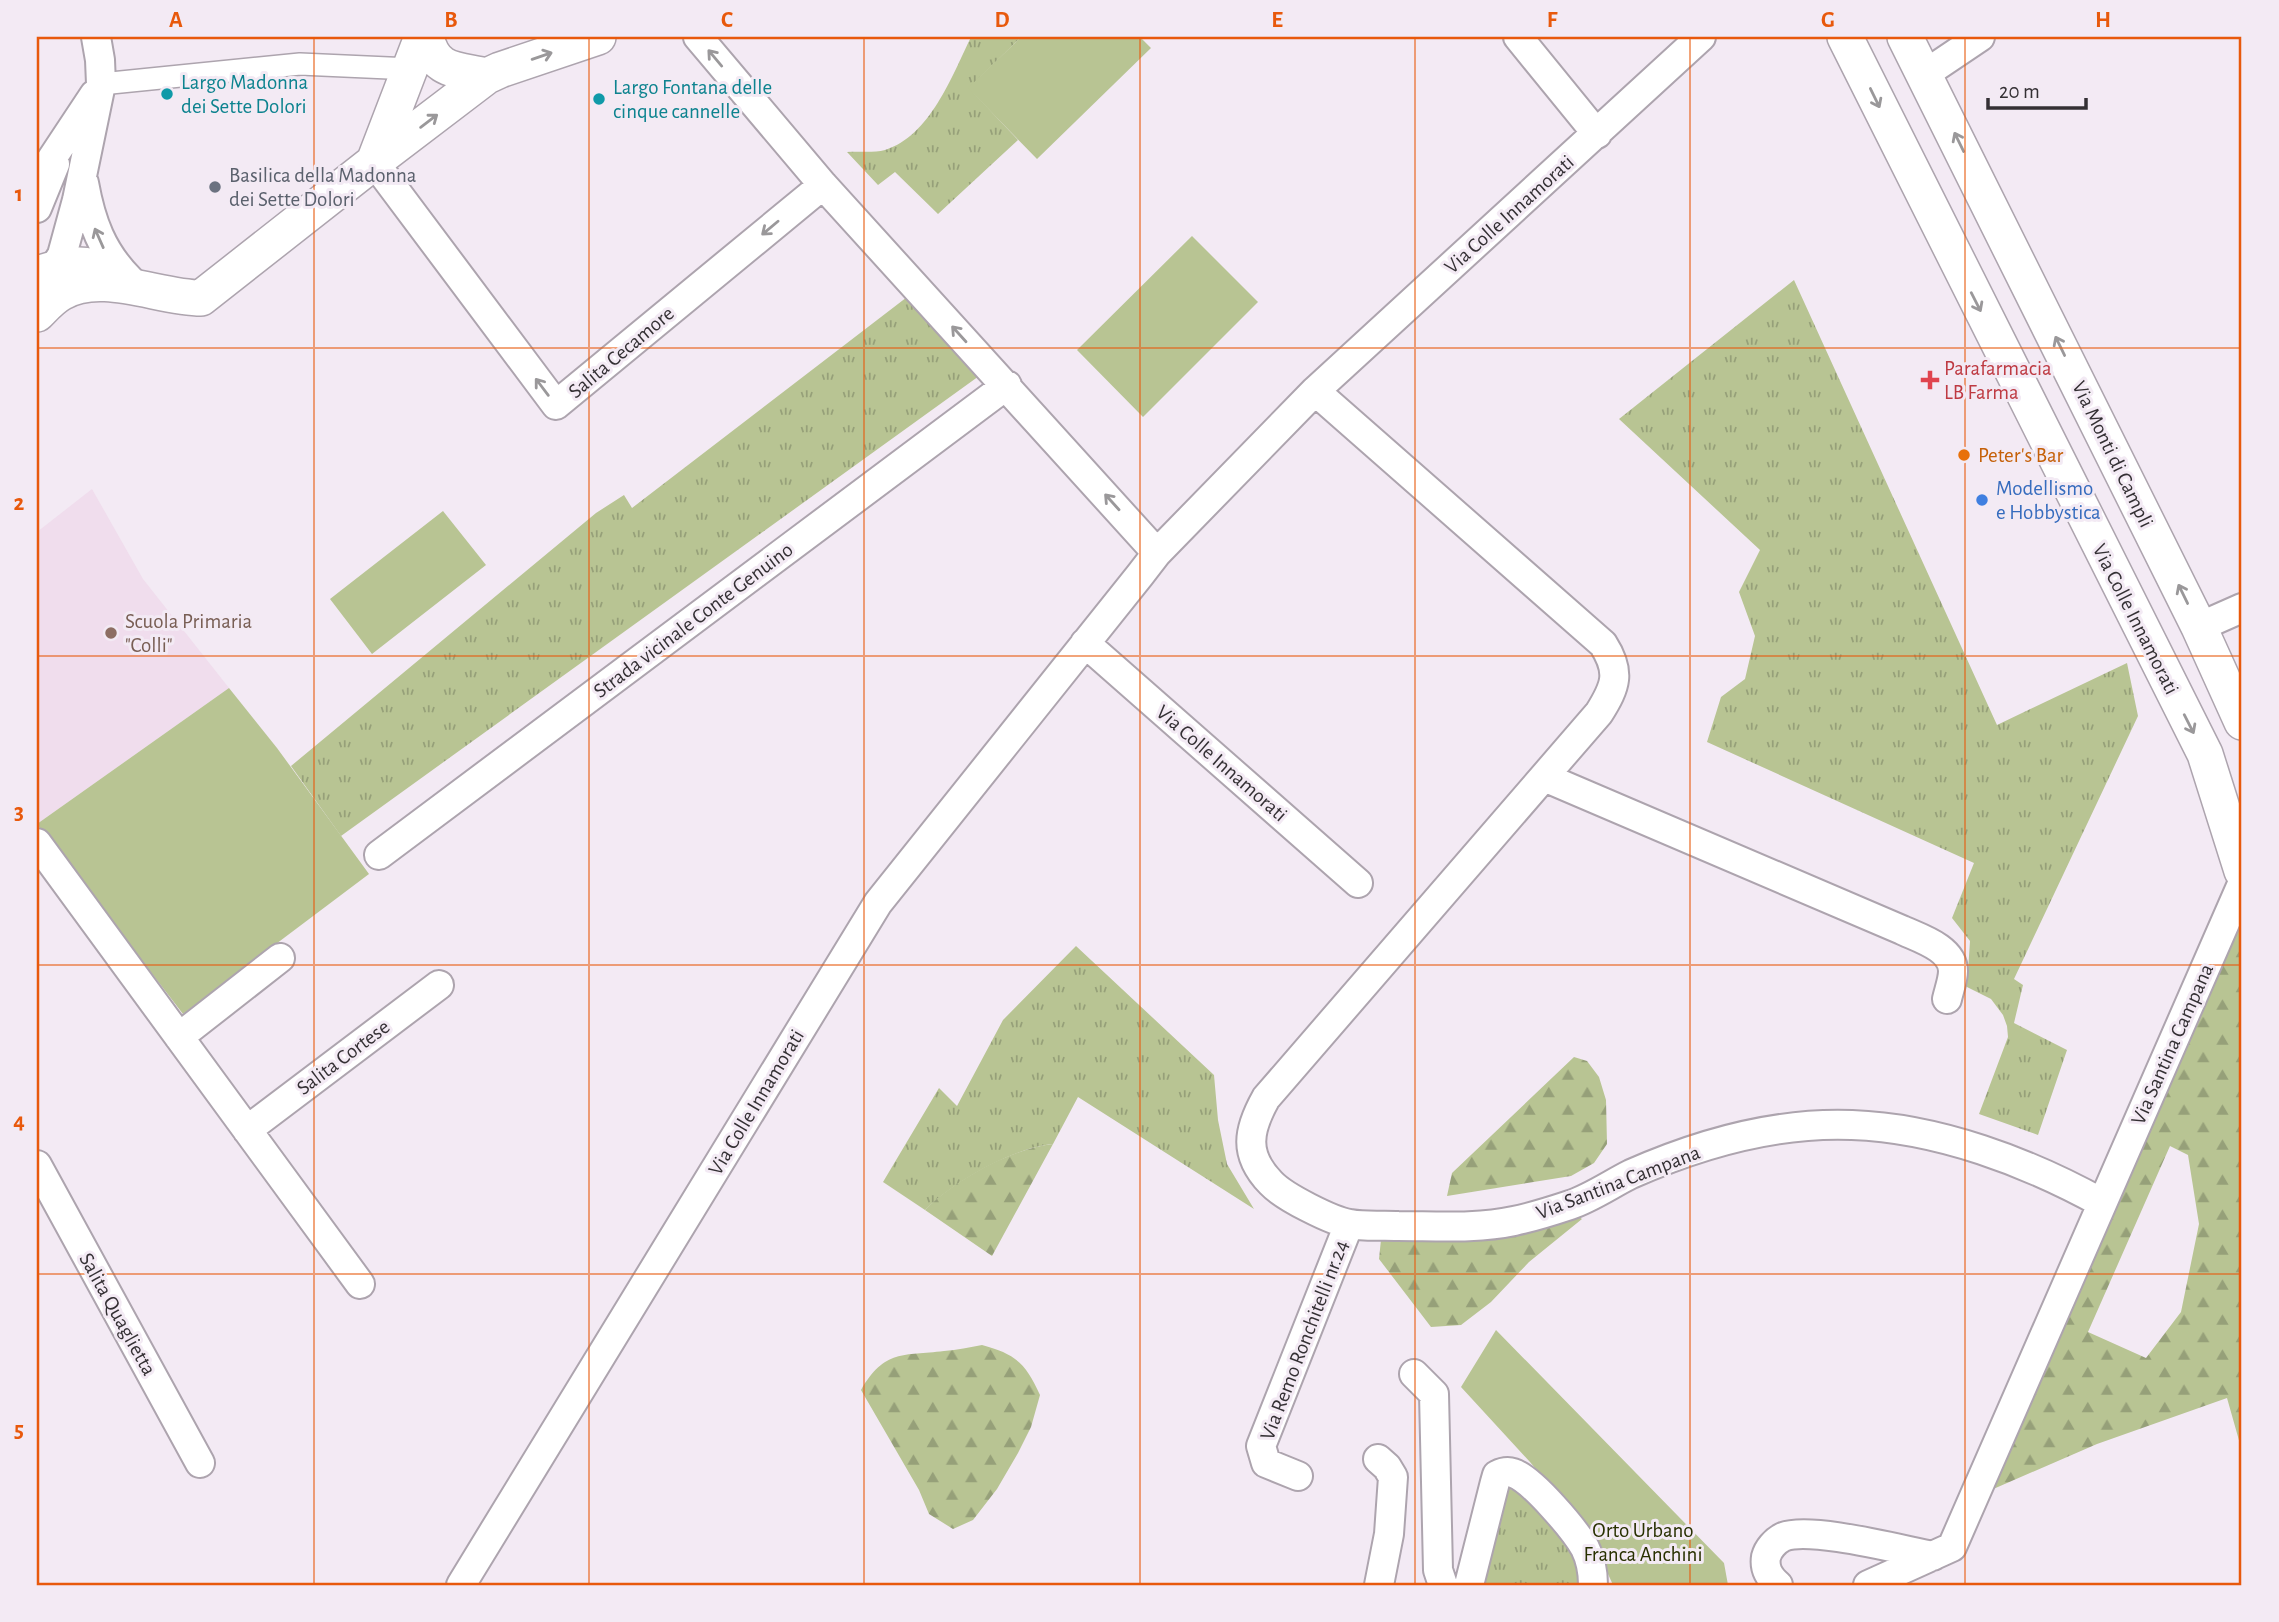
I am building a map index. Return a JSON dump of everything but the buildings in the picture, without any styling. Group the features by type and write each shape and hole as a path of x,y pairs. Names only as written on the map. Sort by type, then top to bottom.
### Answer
{"street":[{"path":"43,287 62,255 83,177 101,84 96,37"},
{"path":"43,287 137,287 201,298 487,76 598,37"},
{"path":"698,37 823,184 1157,553"},
{"path":"1518,37 1597,134"},
{"name":"Via Colle Innamorati","path":"461,1585 878,903 1157,553 1315,391 1701,37"},
{"name":"Via Colle Innamorati","path":"1845,37 2205,754 2242,871"},
{"name":"Via Monti di Campli","path":"1905,37 2199,627 2242,722"},
{"path":"1925,74 1980,37"},
{"path":"101,84 300,64 420,47 429,50 441,64 487,76"},
{"path":"374,162 420,47"},
{"path":"37,181 101,84"},
{"path":"37,208 63,142"},
{"name":"Salita Cecamore","path":"374,162 556,405 823,184"},
{"path":"83,177 92,223 103,248 137,287"},
{"name":"Strada vicinale Conte Genuino","path":"379,855 1007,385"},
{"name":"Via Santina Campana","path":"1315,391 1603,644 1614,661 1615,680 1599,713 1266,1098 1256,1116 1249,1138 1252,1155 1262,1174 1276,1189 1298,1202 1349,1224 1444,1227 1512,1221 1574,1204 1630,1175 1685,1153 1787,1128 1852,1125 1907,1132 1957,1143 2030,1167 2102,1203"},
{"path":"2199,627 2242,608"},
{"name":"Via Colle Innamorati","path":"1085,643 1358,883"},
{"path":"1544,777 1937,947 1948,956 1953,969 1947,999"},
{"path":"37,843 360,1284"},
{"name":"Via Santina Campana","path":"1868,1585 1952,1548 2242,884"},
{"path":"179,1037 280,958"},
{"name":"Salita Cortese","path":"247,1130 439,985"},
{"name":"Salita Quaglietta","path":"37,1165 200,1463"},
{"name":"Via Remo Ronchitelli nr.24","path":"1298,1476 1266,1463 1261,1446 1349,1224"},
{"path":"1413,1374 1434,1394 1437,1570 1443,1585"},
{"path":"1378,1460 1387,1467 1393,1477 1388,1534 1379,1585"},
{"path":"1469,1585 1494,1482 1497,1475 1505,1471 1522,1478 1560,1515 1584,1547 1591,1564 1593,1585"},
{"path":"1777,1585 1765,1566 1768,1552 1784,1537 1831,1537 1933,1556"}],"shaded area":[{"name":"Scuola Primaria \"Colli\"","path":"92,489 143,579 229,688 37,824 37,532"}],"green space":[{"path":"971,37 1021,37 969,88 1018,140 938,214 895,172 878,185 847,152 885,150 901,143 915,132 938,103"},
{"path":"1021,37 1140,37 1151,48 1037,159 968,88"},
{"path":"1192,236 1258,302 1143,417 1077,350"},
{"path":"1794,280 1997,725 2127,663 2138,716 2014,979 2023,985 2014,1023 2067,1050 2038,1135 1979,1114 2008,1037 2003,1015 1991,999 1963,985 1968,971 1970,941 1952,918 1974,863 1707,742 1721,697 1745,679 1755,636 1739,592 1760,550 1619,419"},
{"path":"911,294 986,371 341,836 291,766 596,513 624,495 632,508"},
{"path":"443,511 486,565 372,654 330,599"},
{"path":"229,688 277,748 369,874 183,1014 37,824"},
{"path":"2242,927 2242,1451 2227,1398 2097,1444 1991,1490 2230,929","holes":["2170,1146 2188,1155 2199,1224 2181,1312 2146,1358 2088,1332"]},
{"path":"1076,946 1214,1075 1218,1120 1227,1164 1254,1209 1078,1097 1053,1144 1020,1152 984,1168 951,1188 925,1210 883,1182 939,1088 957,1106 1003,1020"},
{"path":"1574,1057 1587,1061 1599,1077 1606,1100 1607,1144 1594,1163 1571,1176 1447,1196 1452,1173"},
{"path":"1053,1144 992,1256 925,1210 951,1188 984,1168 1020,1152"},
{"path":"1570,1210 1582,1219 1529,1262 1491,1302 1461,1325 1431,1327 1379,1259 1382,1230"},
{"name":"Orto Urbano Franca Anchini","path":"1496,1330 1724,1563 1728,1585 1613,1585 1589,1532 1461,1387"},
{"path":"982,1345 1003,1352 1019,1362 1030,1375 1040,1395 1031,1427 997,1489 973,1520 953,1529 929,1514 919,1490 861,1390 878,1367 896,1357"},
{"path":"1506,1487 1540,1507 1557,1527 1576,1562 1579,1585 1481,1585"}],"place":[{"name":"Largo Madonna dei Sette Dolori","path":"167,94"},
{"name":"Largo Fontana delle cinque cannelle","path":"599,99"},
{"name":"Basilica della Madonna dei Sette Dolori","path":"215,187"},
{"name":"Parafarmacia LB Farma","path":"1930,380"},
{"name":"Peter's Bar","path":"1964,455"},
{"name":"Modellismo e Hobbystica","path":"1982,500"},
{"name":"Scuola Primaria \"Colli\"","path":"111,633"}]}
